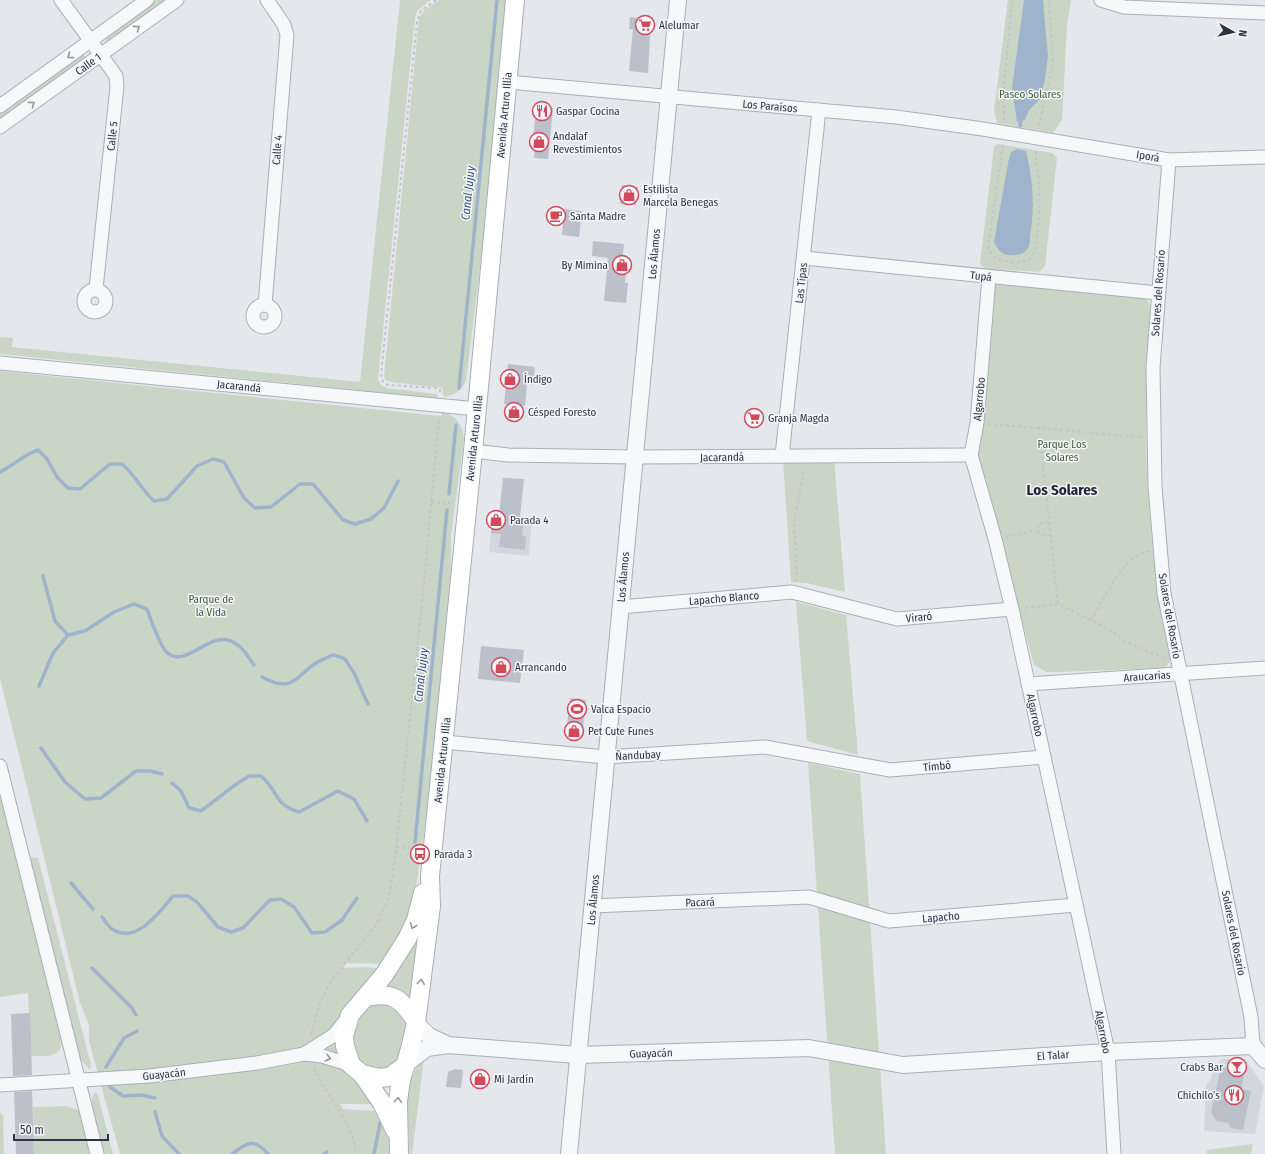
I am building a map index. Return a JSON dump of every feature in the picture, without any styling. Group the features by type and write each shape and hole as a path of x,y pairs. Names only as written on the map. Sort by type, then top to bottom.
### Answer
{"main road":[{"name":"Avenida Arturo Illia","path":"416,1022 431,906 430,876 473,451 515,0"},
{"name":"Avenida Arturo Illia","path":"366,997 395,960 407,939 416,920 430,876"},
{"path":"384,995 394,997 403,1002 416,1022 407,1064 399,1091 398,1145 382,1103 357,1070 345,1046 344,1036 350,1015 366,997 384,995"},
{"path":"357,1070 380,1078 389,1077 407,1064"}],"street":[{"name":"Calle 5","path":"61,0 116,76 117,86 96,289"},
{"name":"Calle 1","path":"0,106 147,0"},
{"name":"Calle 1","path":"0,127 177,0"},
{"name":"Calle 4","path":"264,305 287,35 284,26 267,0"},
{"name":"Los Álamos","path":"569,1154 678,0"},
{"path":"1101,0 1124,7 1265,12"},
{"name":"Los Paraísos","path":"507,82 896,117 1033,138"},
{"name":"Las Tipas","path":"782,456 819,110"},
{"name":"Iporá","path":"1033,138 1169,160 1265,157"},
{"name":"Solares del Rosario","path":"1169,160 1153,368 1153,437 1164,593 1249,1009 1253,1046"},
{"name":"Tupá","path":"804,258 1158,293"},
{"name":"Algarrobo","path":"989,277 977,423 971,455 995,539 1012,609 1108,1052 1114,1154"},
{"name":"Jacarandá","path":"0,362 477,409"},
{"name":"Jacarandá","path":"473,451 508,455 634,458 971,455"},
{"name":"Lapacho Blanco","path":"620,607 792,592 827,601"},
{"name":"Viraró","path":"827,601 897,619 1012,609"},
{"name":"Araucarias","path":"1028,684 1265,668"},
{"name":"Ñandubay","path":"444,742 606,757 765,748 831,759"},
{"name":"Timbó","path":"831,759 890,770 1044,757"},
{"path":"0,766 97,1154"},
{"name":"Pacará","path":"592,906 809,897"},
{"name":"Lapacho","path":"809,897 889,921 1076,905"},
{"name":"Guayacán","path":"304,1054 334,1035 350,1015"},
{"name":"Guayacán","path":"416,1022 429,1036 448,1045"},
{"name":"Guayacán","path":"407,1064 427,1048 448,1045 578,1055 809,1048 854,1057"},
{"path":"1253,1046 1265,1060"},
{"name":"El Talar","path":"854,1057 903,1066 1108,1052 1253,1046"},
{"name":"Guayacán","path":"0,1085 149,1076 204,1070 304,1054 322,1056 357,1070"}],"path":[{"path":"311,1039 316,1014 328,987 381,915 389,897 396,847 424,582 440,406 440,390 388,385 383,382 381,375 417,22 421,10 436,0"},
{"path":"988,248 992,256 998,260 1024,262 1033,255"},
{"path":"977,423 1039,427 1120,436 1153,437"},
{"path":"1039,427 1058,604"},
{"path":"792,592 796,583 797,572 794,523 804,466 804,456"},
{"path":"431,502 449,504 449,501"},
{"path":"1037,530 1039,524 1049,522"},
{"path":"995,539 1037,530"},
{"path":"1037,530 1040,535 1050,535"},
{"path":"1091,620 1118,575 1135,556 1145,551 1160,549"},
{"path":"1012,609 1058,604 1091,620 1125,641 1164,658 1180,673"},
{"path":"396,847 433,851"},
{"path":"314,1066 319,1078 345,1117 352,1133 356,1154"}],"shaded area":[{"path":"493,513 532,517 529,556 489,552"},
{"path":"1221,1059 1245,1059 1264,1086 1255,1134 1204,1131 1206,1087"}],"green space":[{"path":"156,0 167,0 110,41 107,41 105,38 108,34"},
{"path":"400,0 431,0 417,11 415,18 378,380 381,385 387,388 437,394 437,398 0,354 0,337 13,338 12,347 360,382"},
{"path":"439,0 507,0 483,243 466,381 457,392 444,397 442,388 391,382 385,380 384,376 419,18 425,10"},
{"name":"Paseo Solares","path":"1008,0 1071,0 1067,25 1062,120 1053,133 997,123 994,111"},
{"path":"83,54 85,57 83,60 0,121 0,112 78,55"},
{"path":"997,144 1052,153 1057,158 1045,266 1039,272 984,268 980,264 994,147"},
{"name":"Parque Los Solares","path":"1002,283 1141,296 1148,301 1151,308 1146,402 1148,496 1159,597 1172,657 1167,666 1162,668 1047,672 1034,665 980,468 978,452 993,288 997,284"},
{"name":"Parque de la Vida","path":"0,371 430,415 441,416 442,412 458,421 462,429 464,439 451,535 451,580 433,774 414,900 409,919 387,964 346,963 344,968 366,967 383,969 334,1028 313,1044 332,1065 342,1069 363,1087 376,1104 340,1104 343,1109 373,1111 379,1109 388,1129 392,1154 120,1154 89,1041 89,1025 80,1003 0,678"},
{"path":"834,459 845,592 806,583 791,582 783,460"},
{"path":"796,602 846,615 858,755 807,741"},
{"path":"808,763 860,774 886,1154 835,1154"},
{"path":"0,787 61,1036 62,1043 60,1048 54,1054 49,1055 31,1056 28,993 0,997"},
{"path":"27,857 38,858 91,1065 90,1070 78,1056"},
{"path":"422,918 411,1000 396,989 384,986"},
{"path":"376,1001 393,1005 403,1018 406,1026 400,1057 394,1064 380,1071 365,1066 360,1061 356,1055 353,1040 353,1033 357,1018 362,1011"},
{"path":"336,1041 338,1055 323,1050"},
{"path":"424,1058 412,1154 410,1154 407,1116 408,1092 416,1069"},
{"path":"96,1092 113,1154 101,1154 93,1122 91,1104"},
{"path":"67,1106 78,1110 81,1115 91,1154 34,1154 33,1107"},
{"path":"0,1112 3,1115 4,1154 0,1154"},
{"path":"1253,1144 1251,1154 1207,1154 1207,1150"}],"water":[{"path":"1024,0 1043,0 1048,56 1041,98 1029,110 1025,120 1017,122 1012,88"},
{"path":"1017,149 1026,151 1032,183 1032,225 1029,247 1019,255 1007,255 1002,253 994,242 1009,158 1011,152"}],"building":[{"path":"630,17 651,19 648,73 629,71 633,29 629,29"},
{"path":"539,106 553,108 548,159 534,158 535,149 532,149 536,111 539,111"},
{"path":"622,185 638,187 636,205 620,204"},
{"path":"564,209 582,211 579,237 562,235"},
{"path":"593,241 624,244 622,262 627,263 625,283 628,283 626,303 604,301 608,258 592,256"},
{"path":"508,364 535,367 533,385 527,384 525,406 504,404"},
{"path":"503,478 524,479 520,517 524,517 522,536 526,537 525,550 499,547 501,534 491,533 493,514 499,515"},
{"name":"Arrancando","path":"481,646 524,650 520,683 478,679"},
{"path":"570,698 586,700 582,736 566,735"},
{"path":"30,1013 32,1075 13,1076 11,1014"},
{"path":"1235,1058 1244,1071 1242,1089 1251,1091 1243,1130 1231,1128 1228,1123 1216,1121 1211,1112 1221,1068 1233,1068"},
{"path":"455,1069 463,1070 461,1088 446,1087 448,1072"},
{"path":"32,1091 34,1154 16,1154 14,1092"}],"waterway":[{"name":"Canal Jujuy","path":"459,388 497,0"},
{"path":"1020,126 1021,118"},
{"name":"Canal Jujuy","path":"449,494 456,425"},
{"path":"0,472 38,450 47,459 57,477 68,488 80,489 110,464 122,464 154,501 167,499 197,466 213,459 224,462 244,498 255,508 271,507 300,484 313,484 343,520 355,524 371,519 384,508 398,481"},
{"name":"Canal Jujuy","path":"415,842 447,510"},
{"path":"43,576 55,621 68,635 85,631 114,612 134,604 147,609 161,645 171,655 178,657 186,655 212,642 228,640 240,647 254,665"},
{"path":"39,686 53,653 68,635"},
{"path":"262,677 283,684 290,683 315,663 331,655 336,655 345,659 354,673 368,704"},
{"path":"41,748 65,782 85,799 101,798 136,771 150,771 162,774"},
{"path":"172,783 181,791 189,808 201,811 249,776 261,776 271,787 280,801 291,809 299,812 338,791 354,799 367,821"},
{"path":"71,883 93,909"},
{"path":"102,917 112,929 121,933 130,933 139,930 154,918 173,896 188,896 197,902 218,927 231,932 243,928 270,900 281,899 294,907 312,933 325,932 342,920 357,898"},
{"path":"92,968 132,1008 136,1015"},
{"path":"106,1067 124,1038 137,1031"},
{"path":"110,1087 123,1096 141,1095 155,1098"},
{"path":"155,1112 162,1136 179,1154"},
{"name":"Canal Jujuy","path":"374,1154 380,1123"},
{"path":"232,1154 242,1147 251,1144 259,1146 268,1154"}],"place":[{"name":"Alelumar","path":"645,25"},
{"name":"Gaspar Cocina","path":"542,111"},
{"name":"Andalaf Revestimientos","path":"539,142"},
{"name":"Estilista Marcela Benegas","path":"629,195"},
{"name":"Santa Madre","path":"556,216"},
{"name":"By Mimina","path":"622,265"},
{"name":"Índigo","path":"510,379"},
{"name":"Césped Foresto","path":"514,412"},
{"name":"Granja Magda","path":"754,418"},
{"name":"Parada 4","path":"496,520"},
{"name":"Arrancando","path":"501,667"},
{"name":"Valca Espacio","path":"577,709"},
{"name":"Pet Cute Funes","path":"574,731"},
{"name":"Parada 3","path":"420,854"},
{"name":"Crabs Bar","path":"1237,1067"},
{"name":"Mi Jardín","path":"480,1079"},
{"name":"Chichilo’s","path":"1234,1095"}],"district":[{"name":"Los Solares","path":"1062,490"}]}
